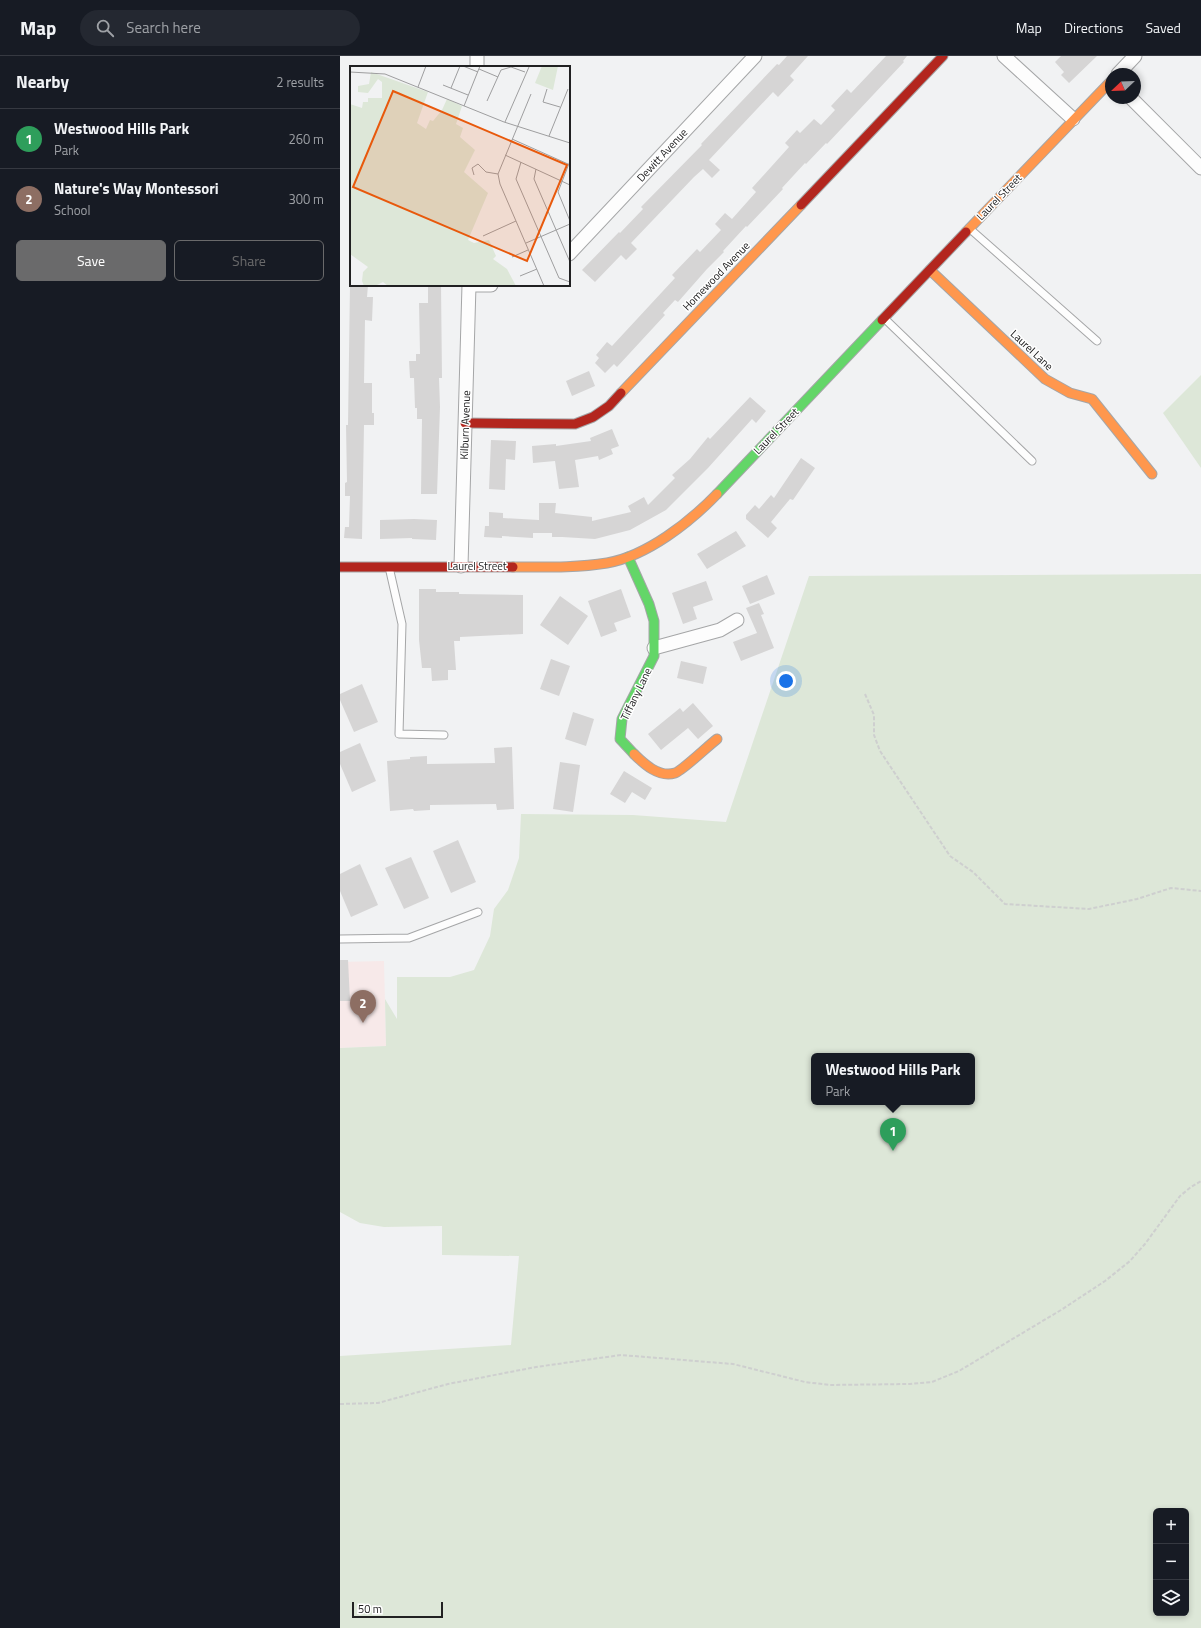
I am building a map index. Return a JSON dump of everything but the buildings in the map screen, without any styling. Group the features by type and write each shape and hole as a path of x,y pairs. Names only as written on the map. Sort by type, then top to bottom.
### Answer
{"street":[{"name":"Dewitt Avenue","path":"570,253 755,56"},
{"name":"Homewood Avenue","path":"465,423 575,424 593,416 609,406 943,56"},
{"path":"1004,56 1073,119"},
{"path":"1124,68 1135,56"},
{"name":"Laurel Street","path":"340,566 563,567 608,563 628,558 667,537 702,510 969,228 1105,87"},
{"path":"1137,104 1201,168"},
{"name":"Laurel Lane","path":"930,270 1044,379 1070,393 1092,399 1152,474"},
{"name":"Kilburn Avenue","path":"461,566 469,286"},
{"name":"Tiffany Lane","path":"628,558 651,610 654,621 654,656 622,719 620,739 647,767 666,774 676,773 717,739"},
{"path":"654,648 720,630 737,620"}],"lane":[{"path":"969,228 1097,341"},
{"path":"884,318 1032,461"},
{"path":"389,566 402,624 399,734 444,735"},
{"path":"340,939 409,938 478,912"}],"path":[{"path":"865,694 874,715 874,735 880,751 950,856 973,872 1005,904 1089,908 1137,899 1171,888 1201,891"},
{"path":"340,1404 378,1403 448,1384 529,1368 621,1355 733,1364 805,1382 830,1385 910,1384 932,1382 958,1371 1061,1310 1105,1281 1130,1261 1145,1244 1180,1196 1191,1187 1201,1182"}],"shaded area":[{"path":"384,961 386,1046 340,1048 340,962"}],"green space":[{"path":"1201,375 1201,468 1163,413"},
{"path":"1201,574 1201,1628 340,1628 340,1356 511,1345 519,1256 442,1255 442,1226 384,1227 360,1223 340,1212 340,1048 386,1046 385,999 397,1019 397,977 450,977 474,970 490,936 494,909 508,890 519,858 521,814 633,815 726,822 809,576"}],"traffic: fast":[{"path":"717,494 882,320"},
{"path":"628,557 649,604 654,621 654,656 622,719 620,739 634,754"}],"traffic: slow":[{"path":"966,232 1105,87"},
{"path":"621,393 801,205"},
{"path":"930,270 1045,379 1070,393 1092,399 1152,474"},
{"path":"513,567 584,566 607,563 622,559 637,553 667,536 694,516 717,494"},
{"path":"634,754 647,766 658,772 663,774 675,773 717,739"}],"traffic: jam":[{"path":"801,205 943,56"},
{"path":"882,320 966,232"},
{"path":"465,423 575,424 593,417 609,406 621,393"},
{"path":"340,567 513,567"}],"place":[{"name":"Nature's Way Montessori","path":"363,1023"},
{"name":"Westwood Hills Park","path":"893,1151"}]}
